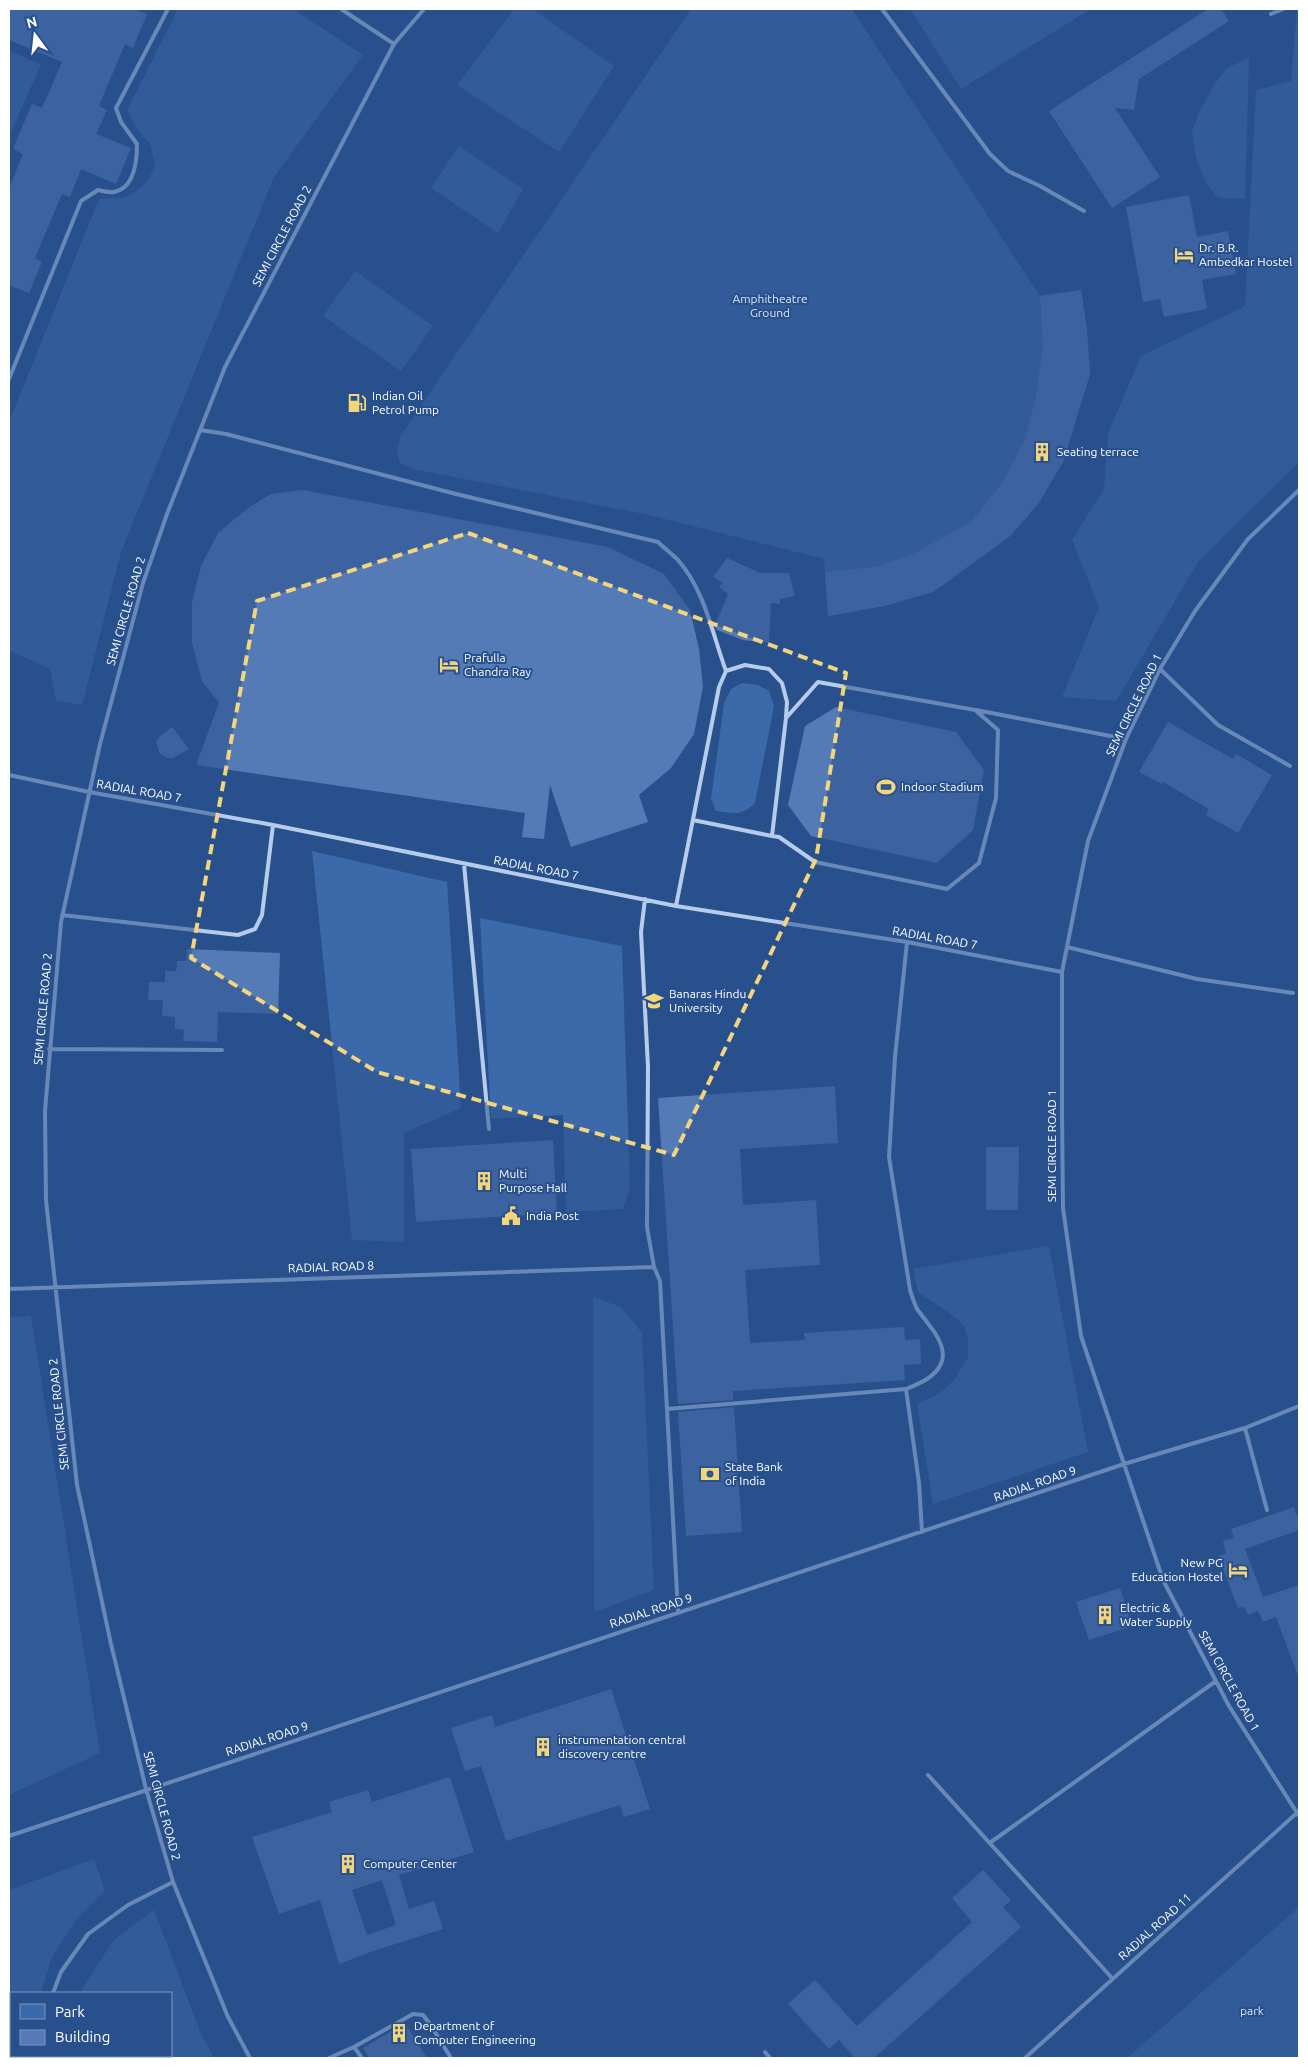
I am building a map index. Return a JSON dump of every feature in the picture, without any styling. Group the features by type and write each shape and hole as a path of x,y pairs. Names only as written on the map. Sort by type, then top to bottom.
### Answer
{"lane":[{"path":"9,379 81,201 98,190 113,192 126,187 134,172 137,144 120,122 116,108 168,9"},
{"path":"341,9 394,44"},
{"name":"SEMI CIRCLE ROAD 2","path":"250,2058 228,2017 173,1882 146,1789 77,1485 46,1200 45,1111 49,1049 62,915 100,744 143,583 166,514 224,367 394,44 424,9"},
{"path":"882,9 990,154 1008,171 1040,186 1084,211"},
{"path":"1272,14 1283,9"},
{"path":"200,430 226,434 456,494 658,542 678,560 695,585 708,613 726,671 720,687 676,906"},
{"name":"SEMI CIRCLE ROAD 1","path":"1298,1814 1228,1706 1163,1580 1081,1336 1062,1208 1062,972 1088,841 1126,739 1160,669 1195,611 1248,539 1299,490"},
{"path":"726,671 745,665 769,669 782,684 787,702 786,718 772,836"},
{"path":"1160,669 1218,724 1290,766"},
{"path":"786,718 818,682 1126,739"},
{"path":"693,820 779,837 815,862 947,889 979,863 996,798 998,730 975,710"},
{"name":"RADIAL ROAD 7","path":"9,775 89,792 273,825 676,906 907,942 1062,972"},
{"path":"62,915 238,935 255,929 262,915 273,825"},
{"path":"464,864 489,1129"},
{"path":"645,899 641,932 648,1067 647,1226 654,1267 660,1280 678,1612"},
{"path":"667,1409 906,1389 927,1379 939,1368 943,1355 937,1333 916,1306 910,1290 889,1157 895,1057 907,942"},
{"path":"1067,947 1197,979 1293,992"},
{"path":"49,1049 222,1050"},
{"name":"RADIAL ROAD 8","path":"9,1289 654,1267"},
{"path":"906,1389 919,1483 922,1532"},
{"name":"RADIAL ROAD 9","path":"9,1836 1124,1464 1245,1428 1299,1406"},
{"path":"1245,1428 1267,1510"},
{"path":"991,1842 1216,1681"},
{"path":"928,1775 991,1842 1112,1978"},
{"name":"RADIAL ROAD 11","path":"1025,2058 1112,1978 1298,1814"},
{"path":"53,1992 61,1972 88,1934 128,1905 173,1882"},
{"path":"329,2058 354,2047 413,2014 423,2015 451,2058"},
{"path":"354,2047 362,2058"},
{"path":"765,2052 770,2058"}],"highlighted area":[{"path":"468,533 846,673 816,859 674,1155 377,1072 191,958 257,601"}],"green space":[{"path":"178,9 293,9 363,55 274,177 121,552 82,705 56,701 50,669 9,650 9,422 99,199 124,198 148,181 155,165 150,144 137,129 127,110"},
{"path":"514,9 532,9 614,66 559,152 457,85"},
{"name":"Amphitheatre Ground","path":"691,9 852,9 1040,296 1081,290 1087,330 1090,374 1063,462 1038,504 1010,536 933,592 884,606 828,616 824,559 649,515 413,469 400,463 397,452 401,435"},
{"path":"910,9 1091,9 961,89"},
{"path":"1297,9 1299,9 1299,462 1198,562 1116,701 1062,697 1099,607 1072,540 1104,489 1108,433 1141,356 1245,306 1256,90 1291,81"},
{"path":"9,51 41,64 9,137"},
{"path":"1249,58 1245,199 1218,198 1206,183 1196,157 1192,132 1199,112 1214,85 1227,68"},
{"path":"459,146 523,189 498,233 431,188"},
{"path":"355,271 433,326 401,371 323,316"},
{"path":"742,683 758,685 769,691 774,706 755,803 742,812 728,813 716,811 711,799 724,703 731,689"},
{"path":"312,851 447,882 461,1108 404,1133 404,1242 352,1240"},
{"path":"480,918 622,946 630,1187 623,1209 566,1212 563,1115 491,1119"},
{"path":"1049,1246 1088,1452 933,1504 917,1404 940,1393 954,1380 968,1358 968,1340 964,1325 918,1292 913,1269"},
{"path":"593,1297 621,1307 642,1333 654,1590 594,1612"},
{"path":"31,1316 100,1753 9,1795 9,1317"},
{"path":"94,1859 105,1891 76,1920 52,1957 41,1992 10,1992 9,1995 9,1890"},
{"name":"park","path":"1299,1907 1299,2058 1127,2058"},
{"path":"154,1910 201,2034 214,2058 77,2058 172,2057 172,1992 81,1992 113,1941"}],"building":[{"path":"9,9 133,9 147,14 133,48 125,44 99,106 107,110 96,134 131,148 116,184 81,169 70,197 62,194 35,258 42,262 29,293 9,285 9,188 23,154 13,149 32,104 42,108 62,62 9,40"},
{"path":"1208,9 1221,9 1229,21 1139,79 1134,110 1115,108 1160,177 1112,208 1049,111"},
{"name":"Dr. B.R. Ambedkar Hostel","path":"1189,195 1197,237 1228,231 1236,274 1202,280 1207,309 1164,317 1160,299 1143,302 1126,207"},
{"name":"Seating terrace","path":"1081,290 1087,330 1090,374 1063,462 1038,504 1010,536 933,592 884,606 828,616 825,572 876,567 913,554 971,522 1002,483 1024,442 1036,397 1043,347 1040,296"},
{"name":"Prafulla Chandra Ray","path":"303,490 608,547 664,574 690,610 699,649 703,687 694,734 671,768 639,795 648,822 571,847 550,785 544,839 522,837 525,813 196,765 219,703 202,681 192,643 192,602 201,566 218,533 248,508 271,494"},
{"path":"727,558 760,573 789,573 795,596 780,599 780,604 771,603 769,643 743,640 717,630 715,625 728,594 719,587 723,583 713,577"},
{"name":"Indoor Stadium","path":"836,707 956,732 984,770 973,830 937,863 811,836 788,805 805,726"},
{"path":"1168,722 1233,759 1236,754 1272,775 1238,833 1206,815 1209,809 1163,782 1162,784 1139,772"},
{"path":"172,727 189,749 173,758 167,758 160,754 156,742 159,737"},
{"path":"187,949 280,953 278,1014 218,1012 217,1042 183,1041 184,1030 175,1029 175,1017 162,1016 163,1000 148,1000 149,982 165,982 165,971 176,971 177,961 186,961"},
{"path":"835,1086 838,1143 740,1149 743,1205 816,1200 820,1265 745,1270 750,1343 805,1340 804,1333 904,1327 905,1340 920,1339 921,1364 904,1365 905,1380 733,1391 733,1400 678,1404 658,1098"},
{"name":"Multi Purpose Hall","path":"553,1140 557,1213 416,1222 411,1149"},
{"path":"986,1147 1019,1147 1018,1210 986,1210"},
{"name":"State Bank of India","path":"734,1407 742,1532 686,1536 678,1412"},
{"name":"New PG Education Hostel","path":"1294,1507 1296,1515 1299,1515 1299,1530 1245,1549 1263,1597 1299,1585 1299,1676 1276,1617 1263,1622 1258,1611 1248,1615 1244,1607 1238,1608 1218,1556 1226,1553 1223,1541 1234,1538 1231,1529"},
{"name":"Electric & Water Supply","path":"1120,1588 1132,1626 1089,1640 1076,1602"},
{"name":"instrumentation central discovery centre","path":"611,1689 650,1809 624,1817 620,1805 506,1841 481,1766 465,1771 451,1728 492,1715 495,1727"},
{"name":"Computer Center","path":"450,1777 474,1852 399,1875 409,1909 434,1901 443,1929 339,1964 320,1900 279,1914 252,1837 332,1812 329,1802 368,1790 372,1802","holes":["382,1880 396,1925 367,1935 352,1890"]},
{"path":"983,1870 1011,1900 1003,1907 1021,1927 874,2058 855,2058 839,2040 829,2049 788,2004 815,1980 857,2026 972,1922 952,1898"},
{"name":"Department of Computer Engineering","path":"405,2023 427,2058 369,2058 363,2048"}],"place":[{"name":"Dr. B.R. Ambedkar Hostel","path":"1184,255"},
{"name":"Indian Oil Petrol Pump","path":"357,403"},
{"name":"Seating terrace","path":"1042,452"},
{"name":"Prafulla Chandra Ray","path":"449,665"},
{"name":"Indoor Stadium","path":"886,787"},
{"name":"Banaras Hindu University","path":"654,1001"},
{"name":"Multi Purpose Hall","path":"484,1181"},
{"name":"India Post","path":"511,1216"},
{"name":"State Bank of India","path":"710,1474"},
{"name":"New PG Education Hostel","path":"1238,1570"},
{"name":"Electric & Water Supply","path":"1105,1615"},
{"name":"instrumentation central discovery centre","path":"543,1747"},
{"name":"Computer Center","path":"348,1864"},
{"name":"Department of Computer Engineering","path":"399,2033"}]}
